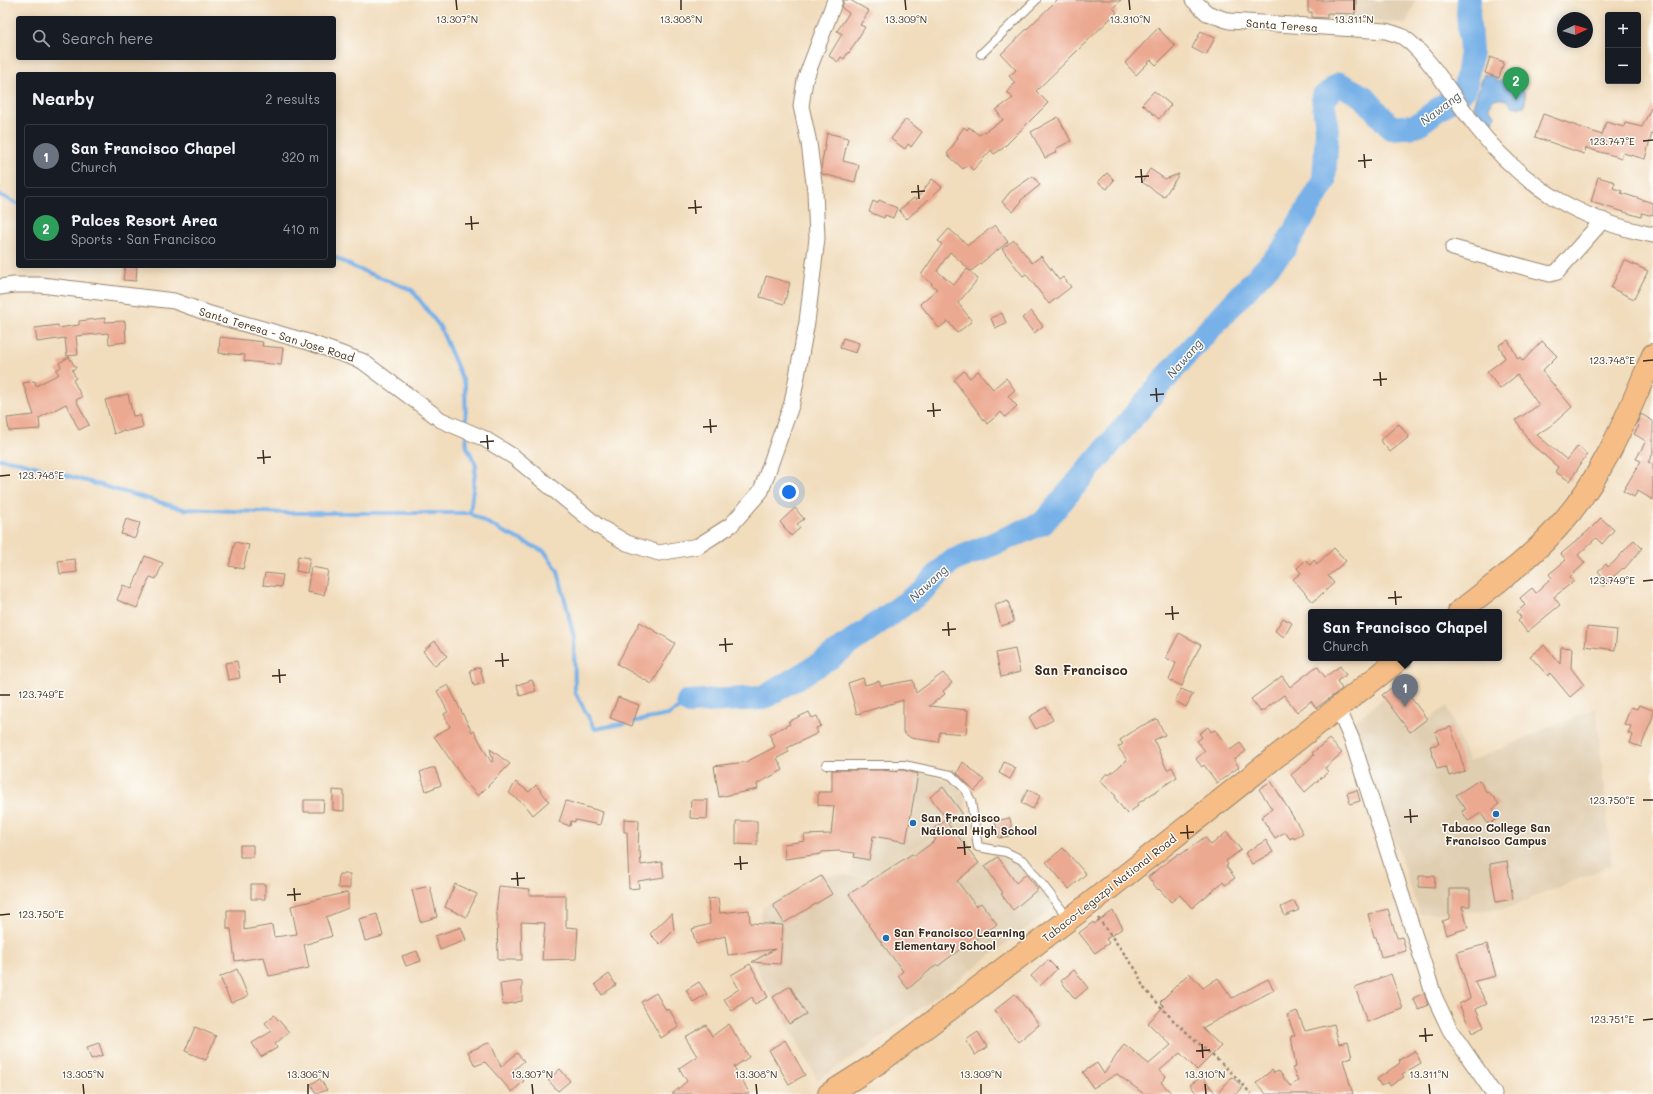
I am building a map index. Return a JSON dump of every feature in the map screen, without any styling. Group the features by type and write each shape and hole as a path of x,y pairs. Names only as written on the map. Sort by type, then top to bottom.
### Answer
{"main road":[{"path":"1463,609 1524,560 1558,527 1584,494 1608,457 1653,356"},
{"name":"Tabaco-Legazpi National Road","path":"829,1094 881,1061 1088,905 1397,661"}],"street":[{"name":"Santa Teresa - San Jose Road","path":"0,287 14,284 42,285 174,301 210,314 308,342 362,361 441,420 484,438 514,457 598,526 627,543 659,553 698,546 730,525 761,491 792,402 807,322 818,238 815,191 809,143 801,106 806,80 834,0"},
{"name":"Santa Teresa","path":"1193,0 1207,13 1229,21 1386,31 1402,36 1419,50 1474,126 1514,169 1545,193 1582,214 1603,220"},
{"path":"1453,248 1550,274 1557,272 1603,220 1636,232 1653,235"},
{"path":"1338,708 1352,740 1434,996 1450,1030 1494,1094"}],"lane":[{"path":"981,54 1036,0"},
{"path":"826,765 904,765 952,775 964,788 971,802 978,847 1006,852 1024,861 1069,919"}],"path":[{"path":"1088,905 1137,971 1143,987 1173,1020 1233,1074 1251,1094"}],"shaded area":[{"path":"1329,0 1416,0 1406,23 1327,18"},
{"name":"Tabaco College San Francisco Campus","path":"1383,698 1410,734 1447,706 1469,762 1596,708 1612,865 1506,909 1420,914 1354,722"},
{"name":"San Francisco National High School","path":"865,768 897,768 928,774 956,785 965,798 969,846 982,863 964,877 931,838 867,876 851,874 862,808"},
{"name":"San Francisco Learning Elementary School","path":"931,839 964,878 995,854 1024,868 1055,907 878,1040 818,1080 755,967 762,908 822,874 868,877"}],"water":[{"path":"1484,74 1496,78 1498,82 1502,80 1512,84 1514,81 1520,86 1525,95 1524,106 1512,106 1507,100 1496,98 1491,102 1489,108 1495,115 1494,121 1488,126 1473,106"}],"building":[{"path":"844,0 850,0 869,11 860,25 865,27 849,53 848,52 844,59 841,57 838,62 829,56 842,34 837,31 849,13 842,8"},
{"path":"1057,0 1121,0 1113,8 1117,12 1036,91 1048,103 1002,149 994,154 991,150 973,170 968,165 963,169 947,154 964,127 967,130 969,127 979,135 1003,120 996,110 1013,98 1007,92 1015,83 1009,76 1016,70 1001,54"},
{"path":"1308,0 1356,0 1355,14 1327,13 1327,18 1312,17 1312,12 1308,12"},
{"path":"1158,28 1175,46 1156,65 1151,60 1136,75 1125,63"},
{"path":"1201,31 1215,38 1206,55 1192,48"},
{"path":"1490,57 1504,62 1499,78 1485,73"},
{"path":"1154,91 1171,105 1159,119 1142,104"},
{"path":"1653,104 1653,129 1645,159 1623,153 1622,158 1586,148 1584,154 1535,137 1543,114 1602,135 1606,122 1624,127 1625,123 1642,127"},
{"path":"1058,117 1071,141 1055,149 1057,152 1045,158 1031,132"},
{"path":"906,119 922,132 911,147 908,144 905,149 891,139"},
{"path":"827,133 848,138 843,161 859,165 855,182 822,174 821,168"},
{"path":"1150,169 1165,179 1179,174 1164,197 1142,182"},
{"path":"1107,173 1114,180 1107,189 1098,182"},
{"path":"1033,176 1040,185 1020,201 1021,202 1013,212 1002,202 1010,192"},
{"path":"1598,177 1615,182 1613,188 1622,191 1621,193 1653,203 1653,216 1642,213 1641,217 1591,202"},
{"path":"932,179 942,187 907,219 899,210 914,198 916,200"},
{"path":"879,200 897,208 893,218 885,215 884,218 869,212 873,201 877,203"},
{"path":"995,225 1008,242 971,271 950,252 937,271 954,285 967,269 978,279 958,303 972,321 957,333 948,321 939,328 920,304 937,289 931,284 932,283 921,275 942,244 938,241 949,229 968,245"},
{"path":"1014,240 1032,263 1041,256 1059,280 1063,277 1071,287 1049,304 1026,274 1023,276 1002,249"},
{"path":"1624,260 1648,271 1634,299 1611,288"},
{"path":"125,268 137,268 136,281 123,280"},
{"path":"766,276 790,283 784,304 760,297"},
{"path":"1031,311 1043,326 1034,333 1022,318"},
{"path":"1002,313 1006,323 995,328 991,318"},
{"path":"105,318 105,322 125,321 126,342 109,344 108,333 76,336 78,355 67,356 65,338 37,342 35,328 58,325 58,328 79,325 79,321"},
{"path":"220,337 263,342 262,346 283,348 281,365 244,361 245,355 219,353"},
{"path":"843,338 859,343 856,353 840,348"},
{"path":"1508,340 1518,359 1520,357 1523,361 1542,341 1557,356 1542,371 1572,407 1553,424 1537,435 1567,460 1578,446 1587,454 1570,481 1555,472 1558,467 1531,444 1516,420 1539,405 1517,375 1500,389 1487,372 1505,358 1499,345"},
{"path":"69,357 76,368 72,370 76,378 73,380 82,397 76,400 89,425 79,430 66,404 39,418 40,429 9,431 7,418 34,415 23,383 35,381 36,386 59,374 56,370 61,367 59,363"},
{"path":"964,371 970,378 978,371 993,389 1006,378 1015,390 1008,396 1017,406 1005,417 1001,412 987,424 954,380"},
{"path":"128,394 133,416 140,415 143,427 124,432 124,430 114,434 105,400"},
{"path":"1641,414 1653,421 1653,454 1648,462 1653,464 1653,500 1638,491 1634,497 1623,491 1641,461 1636,459 1646,441 1634,434 1639,426 1637,424"},
{"path":"1399,424 1409,437 1390,452 1380,440"},
{"path":"795,508 804,519 797,524 800,528 791,536 780,522"},
{"path":"1601,518 1614,530 1602,544 1596,538 1578,555 1585,563 1570,577 1574,581 1554,597 1560,605 1527,632 1518,620 1521,617 1517,612 1525,605 1520,598 1532,588 1536,593 1552,578 1549,574 1566,560 1561,554"},
{"path":"126,519 140,523 135,538 121,534"},
{"path":"1634,540 1642,548 1624,569 1623,568 1603,586 1597,580 1602,576 1598,571 1606,564 1608,567 1614,562"},
{"path":"235,542 249,545 243,569 229,566"},
{"path":"1334,548 1346,561 1328,576 1334,583 1313,602 1293,579 1301,573 1297,568 1306,560 1310,565 1314,560 1317,564"},
{"path":"145,556 163,563 156,579 150,577 137,608 117,600 123,585 132,589"},
{"path":"298,556 310,558 307,573 296,571"},
{"path":"75,559 77,572 60,574 58,561"},
{"path":"311,567 328,570 324,595 307,592"},
{"path":"265,573 283,575 281,587 263,585"},
{"path":"1008,601 1014,622 1001,626 995,605"},
{"path":"1283,618 1292,623 1284,637 1275,631"},
{"path":"640,622 675,643 652,684 617,664"},
{"path":"1587,627 1617,630 1615,650 1585,646"},
{"path":"1179,633 1201,645 1191,663 1182,686 1169,680 1176,663 1166,658"},
{"path":"435,641 447,656 435,666 423,651"},
{"path":"1544,645 1560,664 1561,647 1572,648 1571,668 1584,685 1570,697 1550,673 1548,676 1530,656"},
{"path":"1015,649 1020,672 1001,677 996,653"},
{"path":"237,661 240,678 228,680 225,663"},
{"path":"1317,666 1325,677 1340,666 1346,675 1337,681 1342,689 1316,708 1311,701 1297,712 1284,695 1261,712 1251,699 1282,676 1290,687"},
{"path":"480,667 484,683 474,686 470,670"},
{"path":"943,673 952,683 943,691 945,694 929,706 968,710 966,734 940,732 938,742 911,738 903,732 903,700 857,714 848,683 863,678 865,685 879,681 881,686 913,680 916,693"},
{"path":"532,680 536,691 520,696 517,685"},
{"path":"1399,682 1427,719 1410,732 1382,695"},
{"path":"448,685 472,732 474,731 491,762 493,761 490,749 510,764 478,796 467,784 434,736 450,727 444,714 448,712 437,691"},
{"path":"1181,689 1193,694 1186,707 1175,701"},
{"path":"618,697 639,705 632,726 610,718"},
{"path":"1639,705 1653,710 1653,716 1641,747 1630,743 1633,735 1628,733 1631,726 1624,724 1631,707 1637,709"},
{"path":"1046,707 1053,720 1036,729 1029,717"},
{"path":"809,712 812,718 817,716 821,726 816,728 818,733 787,748 789,752 777,758 783,770 757,784 758,789 719,797 714,766 746,762 775,747 769,734 790,724 788,722"},
{"path":"1157,719 1165,735 1154,740 1167,770 1172,767 1177,777 1137,804 1138,806 1127,814 1115,798 1116,796 1100,781 1107,773 1109,775 1127,760 1118,747 1123,744 1120,740 1141,726"},
{"path":"1208,727 1211,732 1215,730 1230,750 1240,743 1246,751 1234,760 1239,767 1217,783 1204,765 1202,767 1196,759 1205,751 1197,741 1202,737 1199,734"},
{"path":"1451,727 1465,771 1449,776 1446,767 1437,769 1430,746 1439,744 1435,732"},
{"path":"1329,739 1342,753 1325,768 1328,772 1305,792 1291,775 1314,755 1312,753"},
{"path":"963,762 984,780 975,791 957,773"},
{"path":"1004,762 1016,768 1010,779 999,773"},
{"path":"435,768 441,785 426,791 420,772"},
{"path":"832,770 882,770 897,772 897,770 903,770 918,774 906,842 873,836 869,860 854,857 855,853 839,851 822,852 821,854 785,859 784,844 805,841 804,835 831,834 834,806 818,805 818,792 832,792"},
{"path":"1479,780 1487,793 1489,792 1499,804 1493,809 1499,818 1488,824 1481,813 1468,821 1462,811 1466,809 1456,795"},
{"path":"1271,781 1303,833 1294,839 1293,837 1290,839 1285,832 1275,838 1261,817 1272,809 1259,789"},
{"path":"516,782 529,792 536,785 549,801 533,815 526,806 509,793"},
{"path":"943,787 962,813 950,823 930,797"},
{"path":"1028,789 1040,796 1033,809 1021,803"},
{"path":"333,790 344,791 344,811 333,810"},
{"path":"1357,790 1360,801 1350,804 1347,793"},
{"path":"304,800 324,800 323,812 304,812"},
{"path":"691,800 708,800 707,819 690,818"},
{"path":"566,801 603,812 600,825 575,820 575,822 571,821 570,826 559,822"},
{"path":"1010,818 1013,835 999,838 995,821"},
{"path":"624,819 639,820 638,851 640,851 641,865 662,862 664,877 638,881 639,888 629,889 627,832 624,832"},
{"path":"945,820 979,863 957,881 976,906 981,903 997,924 938,966 937,964 908,989 898,976 903,971 868,925 869,924 849,894 912,854 914,856 936,840 929,832"},
{"path":"736,821 757,821 757,845 736,844"},
{"path":"1227,832 1241,850 1226,861 1228,865 1226,866 1235,878 1225,885 1223,882 1192,908 1180,895 1171,902 1159,889 1158,890 1148,877 1179,853 1180,855 1205,837 1211,845"},
{"path":"1266,840 1273,852 1252,864 1245,853"},
{"path":"240,845 253,845 253,857 240,857"},
{"path":"1063,848 1086,874 1069,889 1046,862"},
{"path":"998,857 1016,883 1026,874 1038,889 1013,910 1001,894 1003,893 985,866"},
{"path":"1507,861 1513,899 1496,902 1490,864"},
{"path":"339,874 350,874 350,888 338,888"},
{"path":"821,876 832,894 784,923 773,905"},
{"path":"1419,876 1435,876 1434,888 1419,887"},
{"path":"251,884 265,884 265,899 251,899"},
{"path":"455,884 477,894 466,917 445,907"},
{"path":"430,886 437,917 420,922 412,890"},
{"path":"499,886 530,889 529,895 566,895 566,927 578,928 576,959 542,960 545,923 521,922 522,960 498,960 496,913"},
{"path":"1449,889 1470,889 1470,906 1462,906 1468,928 1446,935 1442,921 1449,919"},
{"path":"348,892 348,908 326,917 332,936 304,945 309,968 269,976 264,957 235,961 231,929 227,929 227,910 244,910 244,930 272,925 274,937 297,934 291,906"},
{"path":"718,898 720,913 749,910 750,923 783,925 780,964 752,962 775,949 728,955 725,936 696,944 692,929 710,924 708,899"},
{"path":"1294,901 1299,910 1285,916 1281,907"},
{"path":"1388,909 1397,938 1402,937 1406,951 1381,957 1368,914"},
{"path":"1113,911 1123,928 1106,939 1109,943 1095,953 1079,933 1093,922 1094,924"},
{"path":"672,913 674,930 660,944 650,934"},
{"path":"377,914 383,936 365,941 359,919"},
{"path":"461,927 466,940 440,950 435,936"},
{"path":"1487,944 1496,976 1475,981 1487,1004 1476,1009 1484,1027 1472,1033 1459,1004 1470,998 1457,952"},
{"path":"417,951 421,961 406,966 402,956"},
{"path":"1048,960 1057,969 1040,986 1031,976"},
{"path":"750,964 768,997 755,1004 752,997 732,1011 724,999 739,989 731,975"},
{"path":"237,969 248,996 231,1003 220,977"},
{"path":"1074,970 1088,988 1075,999 1061,981"},
{"path":"1189,973 1203,988 1218,978 1232,998 1268,979 1274,990 1202,1028 1221,1046 1197,1070 1180,1053 1159,1071 1166,1077 1161,1082 1172,1094 1144,1094 1117,1074 1093,1088 1083,1072 1097,1063 1104,1074 1124,1044 1149,1064 1171,1045 1148,1023 1164,1006 1160,1002"},
{"path":"609,974 616,985 602,995 595,984"},
{"path":"1391,974 1403,1009 1367,1022 1355,987"},
{"path":"522,981 522,1001 503,1005 500,984"},
{"path":"699,982 707,994 693,1002 686,990"},
{"path":"790,986 806,1014 789,1024 773,997"},
{"path":"656,993 666,1010 669,1009 679,1027 661,1038 641,1002"},
{"path":"1424,993 1428,1005 1419,1010 1413,998"},
{"path":"1015,994 1039,1025 1018,1042 994,1011"},
{"path":"1297,1011 1305,1031 1334,1024 1339,1044 1348,1042 1352,1057 1343,1060 1353,1094 1266,1094 1256,1083 1272,1070 1274,1073 1279,1071 1290,1086 1298,1081 1292,1068 1296,1067 1291,1036 1295,1036 1287,1015"},
{"path":"274,1015 289,1032 275,1044 277,1048 261,1057 252,1043 272,1031 265,1023"},
{"path":"729,1024 749,1057 734,1067 750,1094 672,1094 687,1081 679,1068 697,1056 685,1037 706,1025 712,1036"},
{"path":"195,1027 216,1036 206,1060 185,1051"},
{"path":"978,1032 987,1047 975,1055 966,1040"},
{"path":"785,1040 805,1075 789,1084 769,1050"},
{"path":"490,1042 501,1067 517,1053 524,1061 514,1070 524,1081 512,1092 485,1062 475,1066 468,1052"},
{"path":"99,1043 103,1055 91,1059 87,1047"},
{"path":"1415,1051 1421,1063 1402,1074 1404,1077 1390,1086 1388,1082 1381,1086 1377,1079 1400,1063 1399,1060"},
{"path":"560,1069 570,1081 558,1091 548,1080"},
{"path":"1202,1076 1216,1094 1197,1094 1190,1085"},
{"path":"1232,1077 1243,1087 1237,1094 1217,1094"},
{"path":"320,1079 327,1090 316,1094 311,1084"}],"waterway":[{"name":"Nawang","path":"688,702 763,698 828,659 921,592 950,562 1043,523 1188,352 1284,249 1324,182 1327,130 1323,97 1340,84 1364,97 1391,128 1416,126 1465,89 1471,51 1468,13 1469,0"},
{"path":"0,195 16,203"},
{"path":"336,258 358,269 412,290 440,327 465,385 466,426"},
{"path":"466,435 467,447 476,465 470,513 500,530 545,552 558,571 574,637 575,692 595,729 668,715 688,702"},
{"path":"0,459 20,462 183,509 288,513 470,513"}],"place":[{"name":"Palces Resort Area","path":"1516,100"},
{"name":"San Francisco Chapel","path":"1405,707"},
{"name":"Tabaco College San Francisco Campus","path":"1496,814"},
{"name":"San Francisco National High School","path":"913,823"},
{"name":"San Francisco Learning Elementary School","path":"886,938"}],"district":[{"name":"San Francisco","path":"1081,669"}]}
